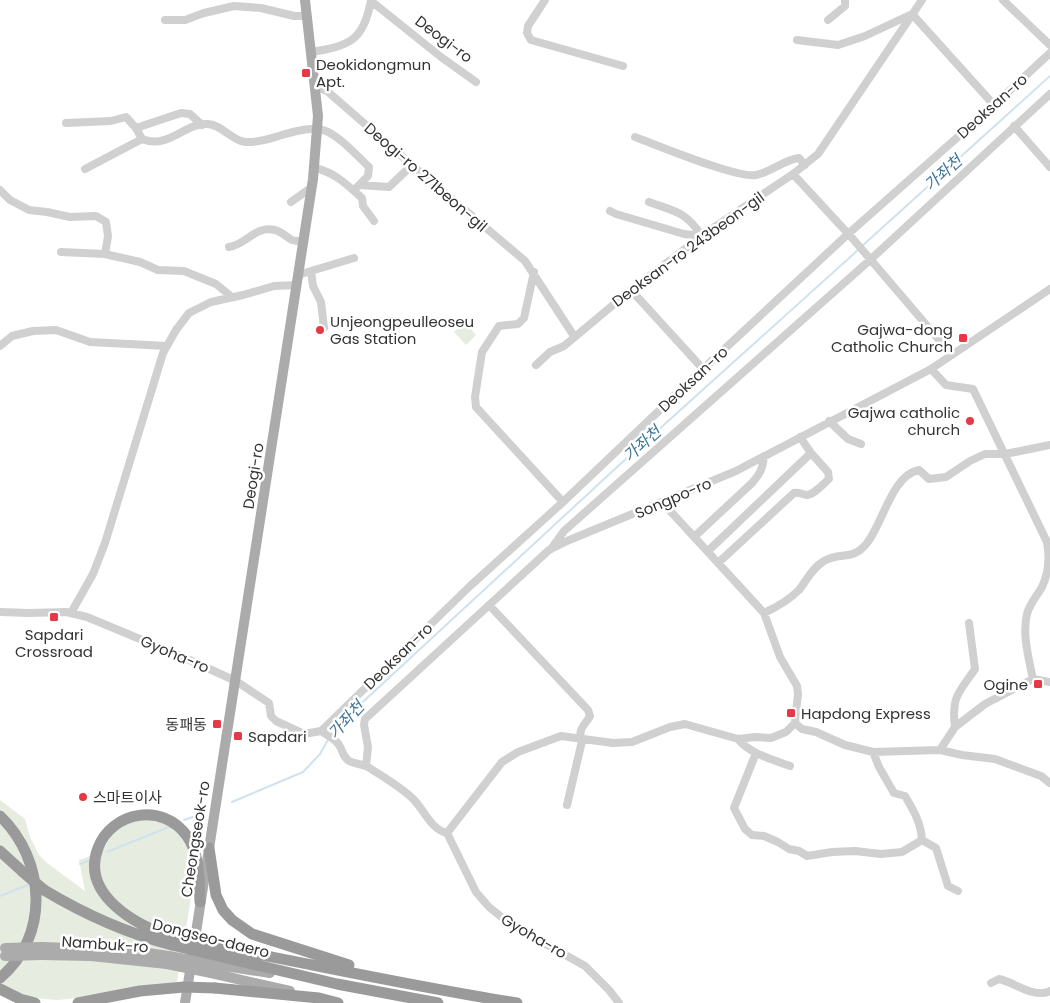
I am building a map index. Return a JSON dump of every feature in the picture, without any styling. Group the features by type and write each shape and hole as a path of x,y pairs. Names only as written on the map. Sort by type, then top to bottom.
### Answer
{"highway":[{"path":"170,950 155,931 127,916 108,899 102,889 95,869 95,859 100,844 109,831 118,823 130,817 154,814 167,818 187,836 194,851 199,870 200,902"},
{"path":"0,816 16,835 33,870 36,910 28,943 19,959 0,978"},
{"path":"209,848 216,895 223,910 232,920 252,934 400,982"},
{"name":"Dongseo-daero","path":"0,850 44,890 66,903 170,950 438,1003"},
{"path":"213,959 400,982 447,992 518,1003"},
{"path":"78,1003 140,991 184,987 215,988 319,998 338,1003"},
{"path":"0,990 35,1003"}],"main road":[{"name":"Deogi-ro","path":"236,681 314,168 318,116 305,0"},
{"name":"Cheongseok-ro","path":"185,1003 236,681"},
{"name":"Nambuk-ro","path":"3,952 42,951 91,956 170,950 213,959"},
{"path":"213,959 319,998"}],"street":[{"path":"545,0 528,26 526,33 531,40 623,66"},
{"path":"828,20 845,6 845,0"},
{"name":"Deoksan-ro 243beon-gil","path":"536,366 550,352 564,346 631,290 702,236 793,174 818,154 922,0"},
{"path":"1003,0 1050,45"},
{"name":"Deogi-ro","path":"311,52 342,46 355,38 362,30 368,16 371,1 441,57 476,82"},
{"path":"165,20 185,20 204,13 234,6 261,8 294,16 306,16"},
{"path":"797,40 838,45 865,36 912,14 994,105"},
{"name":"Deoksan-ro","path":"320,732 469,587 563,502 703,369 1050,53"},
{"name":"Deogi-ro 271beon-gil","path":"314,86 327,91 525,260 574,336"},
{"name":"Deoksan-ro","path":"550,550 564,531 1050,94"},
{"path":"136,128 180,113 190,114 202,125"},
{"path":"66,124 111,121 126,117 136,128 142,139 150,142 159,142 195,126 208,124 245,142 262,141 317,129 330,132 369,166 368,176 356,188"},
{"path":"1014,126 1050,166"},
{"name":"Deoksan-ro 243beon-gil","path":"635,137 746,175 757,175 790,159 799,158 805,165"},
{"path":"85,169 142,139"},
{"path":"356,188 389,187 412,165"},
{"path":"314,168 325,170 356,188 362,198 363,206 374,221"},
{"path":"793,174 851,236 952,355"},
{"path":"290,202 312,187"},
{"path":"0,190 10,200 29,210 70,217 96,216 106,222 108,236 105,254"},
{"path":"649,202 682,214 692,221 702,236"},
{"path":"610,210 616,214 684,234 702,236"},
{"path":"228,247 237,246 254,232 261,230 274,230 291,240 303,242"},
{"path":"61,252 105,254 140,262 158,270 184,271 216,284 232,297"},
{"path":"71,613 93,574 105,544 163,353 176,330 189,313 211,302 297,280 311,271 354,258"},
{"path":"311,271 313,286 321,302 324,328"},
{"path":"534,272 524,318 518,324 499,326 482,352 475,402 476,408 563,502"},
{"name":"Songpo-ro","path":"366,766 368,747 364,726 365,719 550,550 567,541 736,471 931,369 1050,289"},
{"path":"631,290 703,369"},
{"path":"0,346 12,336 56,330 90,342 167,346"},
{"path":"931,369 946,385 973,389 1047,542 1050,558 1048,571 1041,587 1031,602 1026,616 1026,635 1033,679"},
{"path":"829,421 848,439 861,444"},
{"path":"718,563 794,493 812,494 829,479 828,472 800,437"},
{"path":"764,613 780,606 799,590 812,571 823,561 835,557 849,556 860,551 875,531 895,488 912,471 918,470 929,480 946,477 984,454 1005,454 1050,445"},
{"path":"708,552 811,453"},
{"path":"694,537 752,483 764,465 764,456"},
{"path":"447,833 502,762 518,752 561,736 613,743 632,742 670,727 685,724 738,739 771,738 786,732 795,723 797,686 780,656 764,613 662,502"},
{"path":"489,605 588,710 590,716 579,734 582,741 567,805"},
{"name":"Gyoha-ro","path":"0,612 71,613 87,617 236,681 269,702 271,716 276,721 304,734 320,732 331,738 339,744 345,758 351,762 366,766 414,799 437,831 447,833 476,892 489,907 510,924 585,966 619,1003"},
{"path":"955,727 953,709 958,694 975,669 969,623"},
{"path":"940,750 955,727 986,704 1033,679 1050,682"},
{"path":"795,723 802,728 845,745 873,752 940,750 962,755 994,758 1042,776 1050,783"},
{"path":"738,739 741,744 756,753 790,766"},
{"path":"873,752 894,793 905,796 916,812 921,828 922,840"},
{"path":"756,753 734,808 745,829 752,834 764,836 807,856 855,851 880,854 902,852 922,840"},
{"path":"922,840 936,848 948,886 958,891"},
{"path":"991,983 999,979 1037,992 1048,993 1050,991"}],"shaded area":[{"path":"465,322 476,335 466,345 454,332"},
{"path":"0,800 25,819 30,837 39,855 85,891 79,860 102,852 112,835 121,826 142,818 165,822 183,837 194,862 194,880 177,982 56,1000 35,998 16,992 0,992"}],"waterway":[{"name":"가좌천","path":"861,247 1050,76"},
{"name":"가좌천","path":"332,734 339,724 616,468 858,250"},
{"name":"가좌천","path":"232,802 303,772 320,754 329,738"},
{"name":"가좌천","path":"184,820 202,814"},
{"name":"가좌천","path":"107,852 169,827"},
{"name":"가좌천","path":"80,864 88,861"},
{"name":"가좌천","path":"0,896 30,884"}],"place":[{"name":"Deokidongmun Apt.","path":"306,73"},
{"name":"Unjeongpeulleoseu Gas Station","path":"320,330"},
{"name":"Gajwa-dong Catholic Church","path":"963,338"},
{"name":"Gajwa catholic church","path":"970,421"},
{"name":"Sapdari Crossroad","path":"54,617"},
{"name":"Ogine","path":"1038,684"},
{"name":"Hapdong Express","path":"791,713"},
{"name":"동패동","path":"217,724"},
{"name":"Sapdari","path":"238,736"},
{"name":"스마트이사","path":"83,797"}]}
